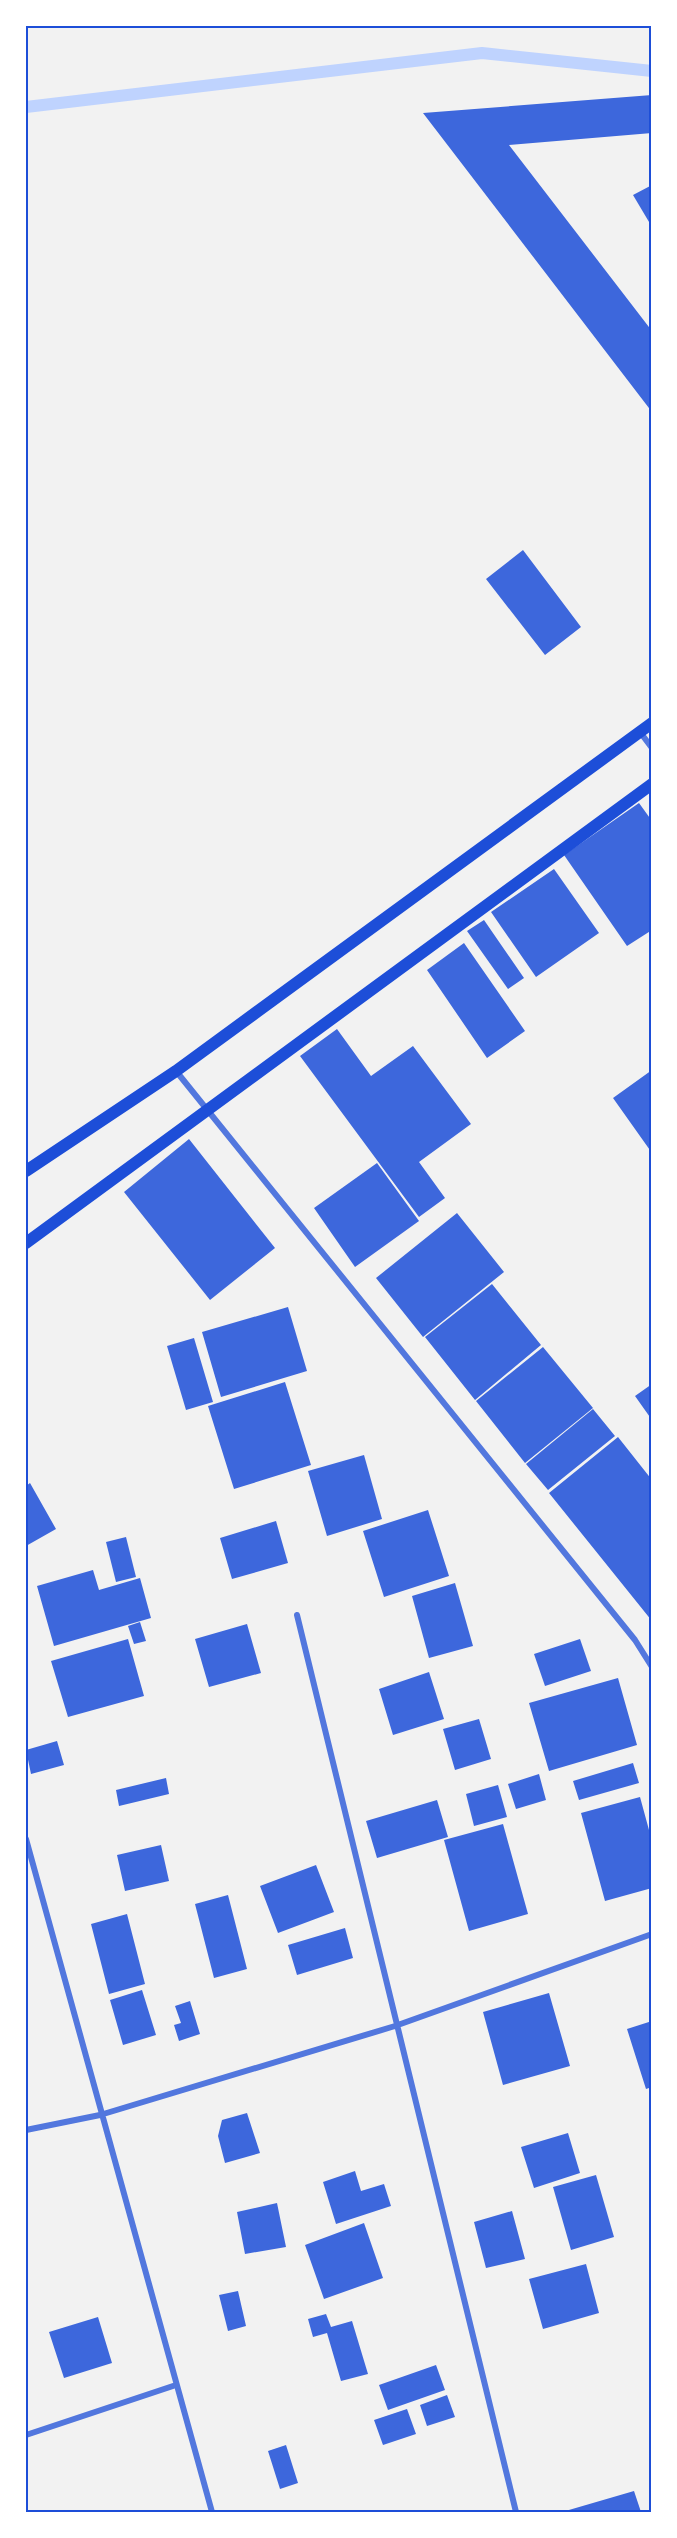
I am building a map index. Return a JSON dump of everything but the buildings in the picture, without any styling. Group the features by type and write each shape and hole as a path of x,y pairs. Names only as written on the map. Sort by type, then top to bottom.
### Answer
{"main road":[{"path":"26,1171 176,1071 651,723"},
{"path":"26,1243 651,784"}],"street":[{"path":"640,732 651,748"},
{"path":"176,1071 635,1640 651,1667"},
{"path":"297,1615 395,2026 516,2512"},
{"path":"26,1843 212,2512"},
{"path":"26,2130 100,2115 395,2026 651,1934"},
{"path":"26,2435 176,2385"}],"waterway":[{"path":"26,107 482,53 652,71"}]}
